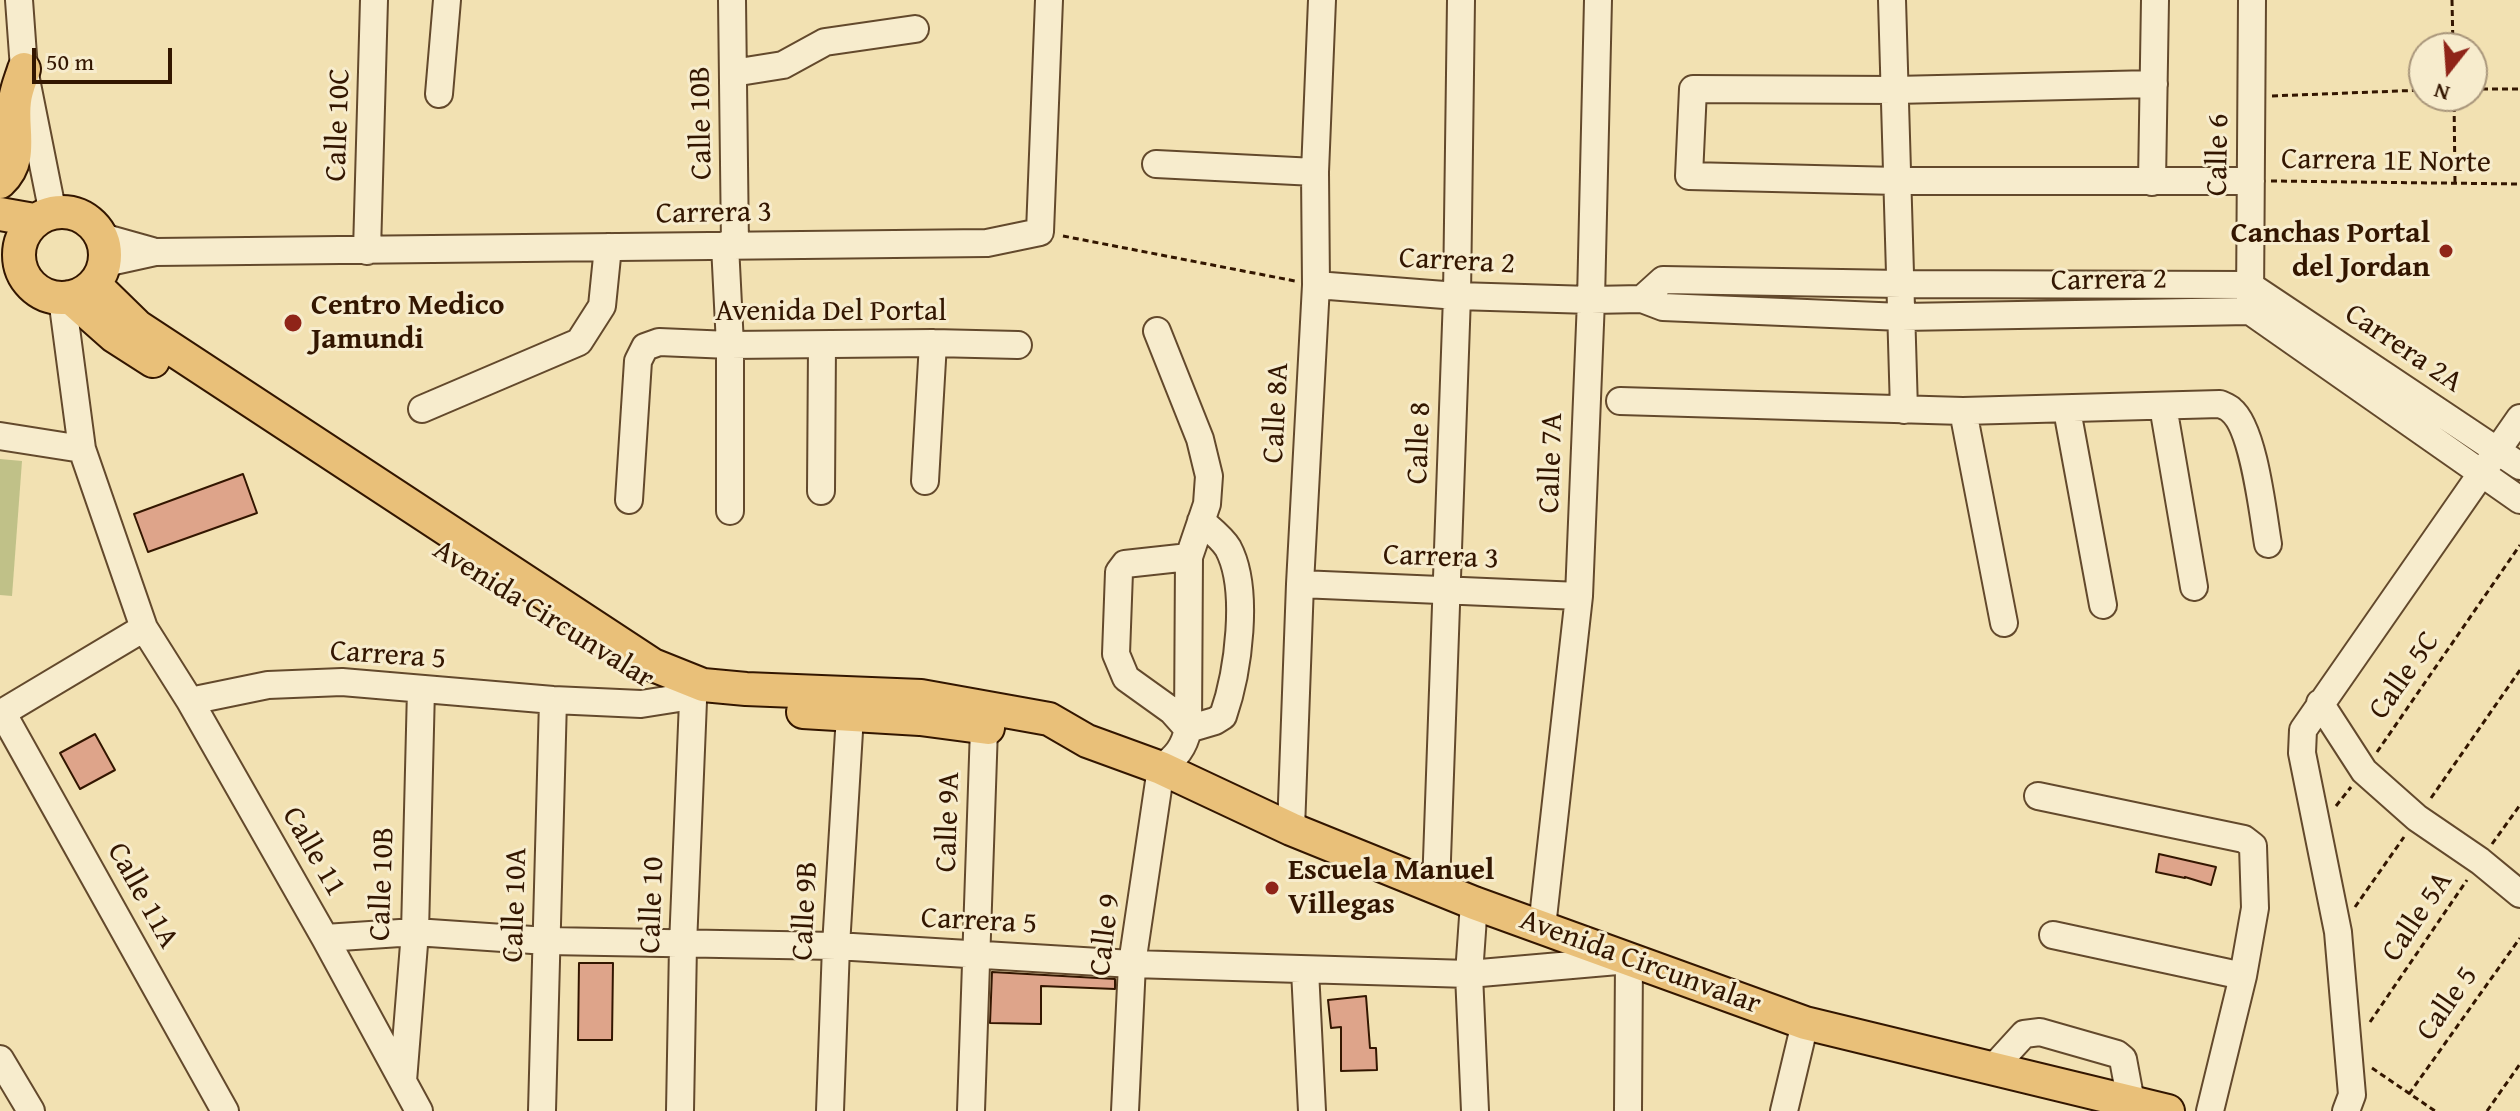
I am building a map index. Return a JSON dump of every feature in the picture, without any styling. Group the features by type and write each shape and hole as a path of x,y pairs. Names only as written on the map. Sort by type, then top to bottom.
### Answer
{"main road":[{"path":"0,182 14,163 15,101 24,69"},
{"path":"0,214 44,217 77,215 91,222 87,276 48,296 35,289 10,261 19,249 24,233 44,217"},
{"name":"Avenida Circunvalar","path":"87,276 114,336 638,679 686,700 752,709 920,719 1051,742 1087,741"},
{"name":"Avenida Circunvalar","path":"87,276 137,326 653,665 703,685 921,696 1049,719 1087,741 1161,768 1291,829 1474,903 1805,1023 2168,1111"}],"street":[{"path":"19,0 24,69 44,217"},
{"name":"Calle 10C","path":"367,251 374,0"},
{"path":"439,94 447,0"},
{"name":"Calle 10B","path":"730,511 732,0"},
{"path":"1040,232 1049,0"},
{"name":"Calle 8A","path":"1291,829 1316,285 1315,172 1322,0"},
{"name":"Calle 8","path":"1436,887 1457,296 1461,0"},
{"name":"Calle 7A","path":"1542,927 1579,596 1591,300 1598,0"},
{"path":"1892,0 1904,410"},
{"path":"2152,182 2155,0"},
{"name":"Calle 6","path":"2250,298 2252,0"},
{"path":"733,73 783,65 825,42 915,29"},
{"path":"2154,84 1895,90 1693,89 1689,176 1898,181 2251,181"},
{"path":"1156,164 1315,172"},
{"name":"Carrera 3","path":"87,276 155,252 987,243 1040,232"},
{"path":"422,409 579,342 602,306 608,247"},
{"name":"Calle 11","path":"87,276 82,449 144,628 190,701 325,938 419,1111"},
{"name":"Carrera 2","path":"1642,299 1663,280 1901,284 2250,298"},
{"name":"Carrera 2","path":"1316,285 1457,296 1642,299 1663,307 1902,317 2250,298"},
{"path":"2250,298 2520,500"},
{"name":"Carrera 2A","path":"2250,298 2520,466"},
{"path":"1157,331 1200,439 1209,476 1207,504 1189,557 1188,729 1185,745 1175,758 1161,768"},
{"name":"Avenida Del Portal","path":"629,500 638,361 645,347 659,342 730,345 1018,345"},
{"path":"925,481 933,343"},
{"path":"821,491 822,345"},
{"path":"1620,401 1963,411 2220,404 2239,418 2254,466 2268,544"},
{"path":"2163,406 2194,587"},
{"path":"2067,410 2103,605"},
{"path":"1963,411 2004,623"},
{"path":"2346,1111 2352,1095 2338,932 2302,753 2303,730 2520,418"},
{"path":"0,436 82,449"},
{"path":"1188,729 1223,716 1236,666 1240,602 1237,569 1226,544 1201,521"},
{"path":"1188,729 1172,711 1126,678 1116,654 1119,572 1125,564 1189,557"},
{"name":"Carrera 3","path":"1300,584 1579,596"},
{"path":"1,713 144,628"},
{"name":"Carrera 5","path":"190,701 268,685 342,682 553,700 641,704 686,700"},
{"name":"Calle 10B","path":"403,1081 415,932 421,689"},
{"name":"Calle 10A","path":"542,1111 553,700"},
{"name":"Calle 10","path":"680,1111 686,700"},
{"path":"2320,703 2364,771 2417,818 2480,861 2520,894"},
{"name":"Calle 11A","path":"1,713 225,1111"},
{"name":"Calle 9B","path":"830,1111 850,715"},
{"name":"Calle 9A","path":"971,1111 984,728"},
{"name":"Calle 9","path":"1125,1111 1132,964 1161,768"},
{"path":"2038,796 2244,839 2253,846 2255,908 2243,976 2210,1111"},
{"path":"1474,903 1469,974 1475,1111"},
{"name":"Carrera 5","path":"325,938 415,932 547,941 836,946 1132,964 1469,974 1629,960"},
{"path":"2053,935 2243,976"},
{"path":"1628,1111 1629,960"},
{"path":"1305,970 1312,1111"},
{"path":"1784,1111 1805,1023"},
{"path":"1992,1069 2024,1034 2040,1032 2117,1054 2123,1059 2131,1102"},
{"path":"0,1059 31,1111"}],"path":[{"path":"2452,0 2453,32"},
{"path":"2488,89 2520,89"},
{"path":"2252,97 2408,91"},
{"path":"2454,112 2455,183"},
{"name":"Carrera 1E Norte","path":"2251,181 2520,184"},
{"path":"1040,232 1316,285"},
{"name":"Calle 5C","path":"2318,827 2364,771 2520,545"},
{"name":"Calle 5A","path":"2349,1052 2520,805"},
{"name":"Calle 5","path":"2409,1094 2520,938"},
{"path":"2349,1052 2435,1111"},
{"path":"2487,1111 2520,1064"}],"green space":[{"path":"0,459 22,461 12,596 0,595"}],"building":[{"path":"243,474 257,513 148,552 134,514"},
{"path":"95,734 115,770 80,789 60,753"},
{"path":"2159,854 2216,867 2211,885 2156,872"},
{"path":"579,963 613,963 612,1040 578,1040"},
{"path":"992,972 1115,979 1115,989 1041,986 1041,1024 990,1023"},
{"path":"1366,996 1370,1048 1376,1048 1377,1070 1341,1071 1341,1027 1331,1028 1328,1000"}],"place":[{"name":"Canchas Portal del Jordan","path":"2446,251"},
{"name":"Centro Medico Jamundi","path":"293,323"},
{"name":"Escuela Manuel Villegas","path":"1272,888"}]}
